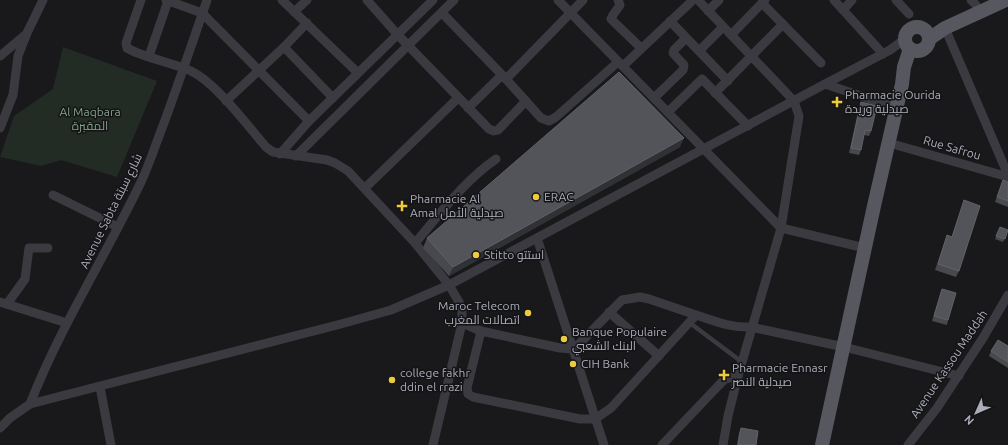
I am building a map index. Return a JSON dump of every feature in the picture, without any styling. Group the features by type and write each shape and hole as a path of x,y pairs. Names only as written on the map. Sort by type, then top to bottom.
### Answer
{"main road":[{"path":"916,42 1006,0"},
{"path":"822,445 897,108 904,67 916,42 978,2"}],"street":[{"path":"0,128 14,95 18,56 26,34 43,0"},
{"path":"141,0 125,45 129,50 184,68 200,76 226,101 266,147 273,152 335,163 348,171 415,242 449,285 459,302 462,312 462,323 433,445"},
{"path":"149,56 167,0 202,13 309,121"},
{"name":"Avenue Sabta شارع سبتة","path":"30,404 42,373 67,323 142,180 184,68 207,0"},
{"path":"282,0 358,73"},
{"path":"294,12 307,0"},
{"path":"367,0 397,34 489,129 494,131 498,130 526,101"},
{"path":"280,154 309,121 433,0"},
{"path":"296,156 454,0"},
{"path":"558,0 781,228 865,248"},
{"path":"468,108 504,77 583,0"},
{"path":"618,0 620,5 612,19 641,48"},
{"path":"442,13 504,77 541,118 549,121 556,117 641,48 692,0"},
{"path":"698,0 794,101 798,112 798,121 781,228 751,327 728,416 723,445"},
{"path":"708,11 719,0"},
{"path":"834,0 887,52"},
{"path":"843,10 852,0"},
{"path":"896,0 909,14"},
{"path":"1006,0 1008,5"},
{"path":"731,35 764,1 783,24 821,63"},
{"path":"670,21 728,81"},
{"path":"226,101 284,47 307,23"},
{"path":"715,93 783,24"},
{"path":"699,51 723,27"},
{"path":"945,28 1008,176"},
{"path":"0,56 26,34"},
{"path":"654,98 684,70 684,65 673,54 674,50 686,38"},
{"path":"0,428 10,418 30,404 391,310 449,285 887,52 916,42"},
{"path":"284,47 333,98"},
{"path":"668,112 714,66"},
{"path":"702,79 748,126"},
{"path":"825,84 897,108"},
{"path":"365,188 458,98"},
{"name":"Rue Safrou","path":"889,143 1008,176"},
{"path":"415,242 467,184 496,159"},
{"path":"53,195 118,227"},
{"path":"537,238 604,445"},
{"path":"48,248 29,248 25,279 3,303 67,323"},
{"name":"Avenue Kassou Maddah","path":"908,445 937,408 959,376 1008,295"},
{"path":"462,323 481,331 560,348 572,349 580,343 622,300 640,297 738,328 751,327 844,347 959,376"},
{"path":"609,312 659,356"},
{"path":"481,331 468,388 468,394 473,397 548,414 580,420 595,419 611,408 696,315"},
{"path":"662,445 725,379 738,376"},
{"path":"100,387 108,443"},
{"path":"0,416 10,418"}],"lane":[{"path":"690,323 742,362"}],"green space":[{"name":"Al Maqbara المقبرة","path":"63,47 157,81 117,177 61,160 41,166 0,157 14,116 53,89"}],"building":[{"name":"ERAC","path":"619,72 684,138 453,267 427,238"},
{"path":"861,102 877,106 871,131 865,130 861,150 851,148"},
{"path":"1003,180 1008,182 1008,201 997,197"},
{"path":"964,200 980,206 959,271 938,264 947,235 952,237"},
{"path":"1000,227 1008,230 1005,239 996,236"},
{"path":"942,289 956,293 948,320 934,316"},
{"path":"998,340 1008,346 1008,362 991,351"},
{"path":"741,428 758,431 756,445 738,445"}],"place":[{"name":"Pharmacie Ourida صيدلية وريدة","path":"837,102"},
{"name":"ERAC","path":"536,197"},
{"name":"Pharmacie Al Amal صيدلية الأمل","path":"402,206"},
{"name":"Stitto استتو","path":"476,255"},
{"name":"Maroc Telecom اتصالات المغرب","path":"528,313"},
{"name":"Banque Populaire البنك الشعبي","path":"564,339"},
{"name":"CIH Bank","path":"573,364"},
{"name":"Pharmacie Ennasr صيدلية النصر","path":"724,375"},
{"name":"college fakhr ddin el rrazi","path":"392,380"}]}
